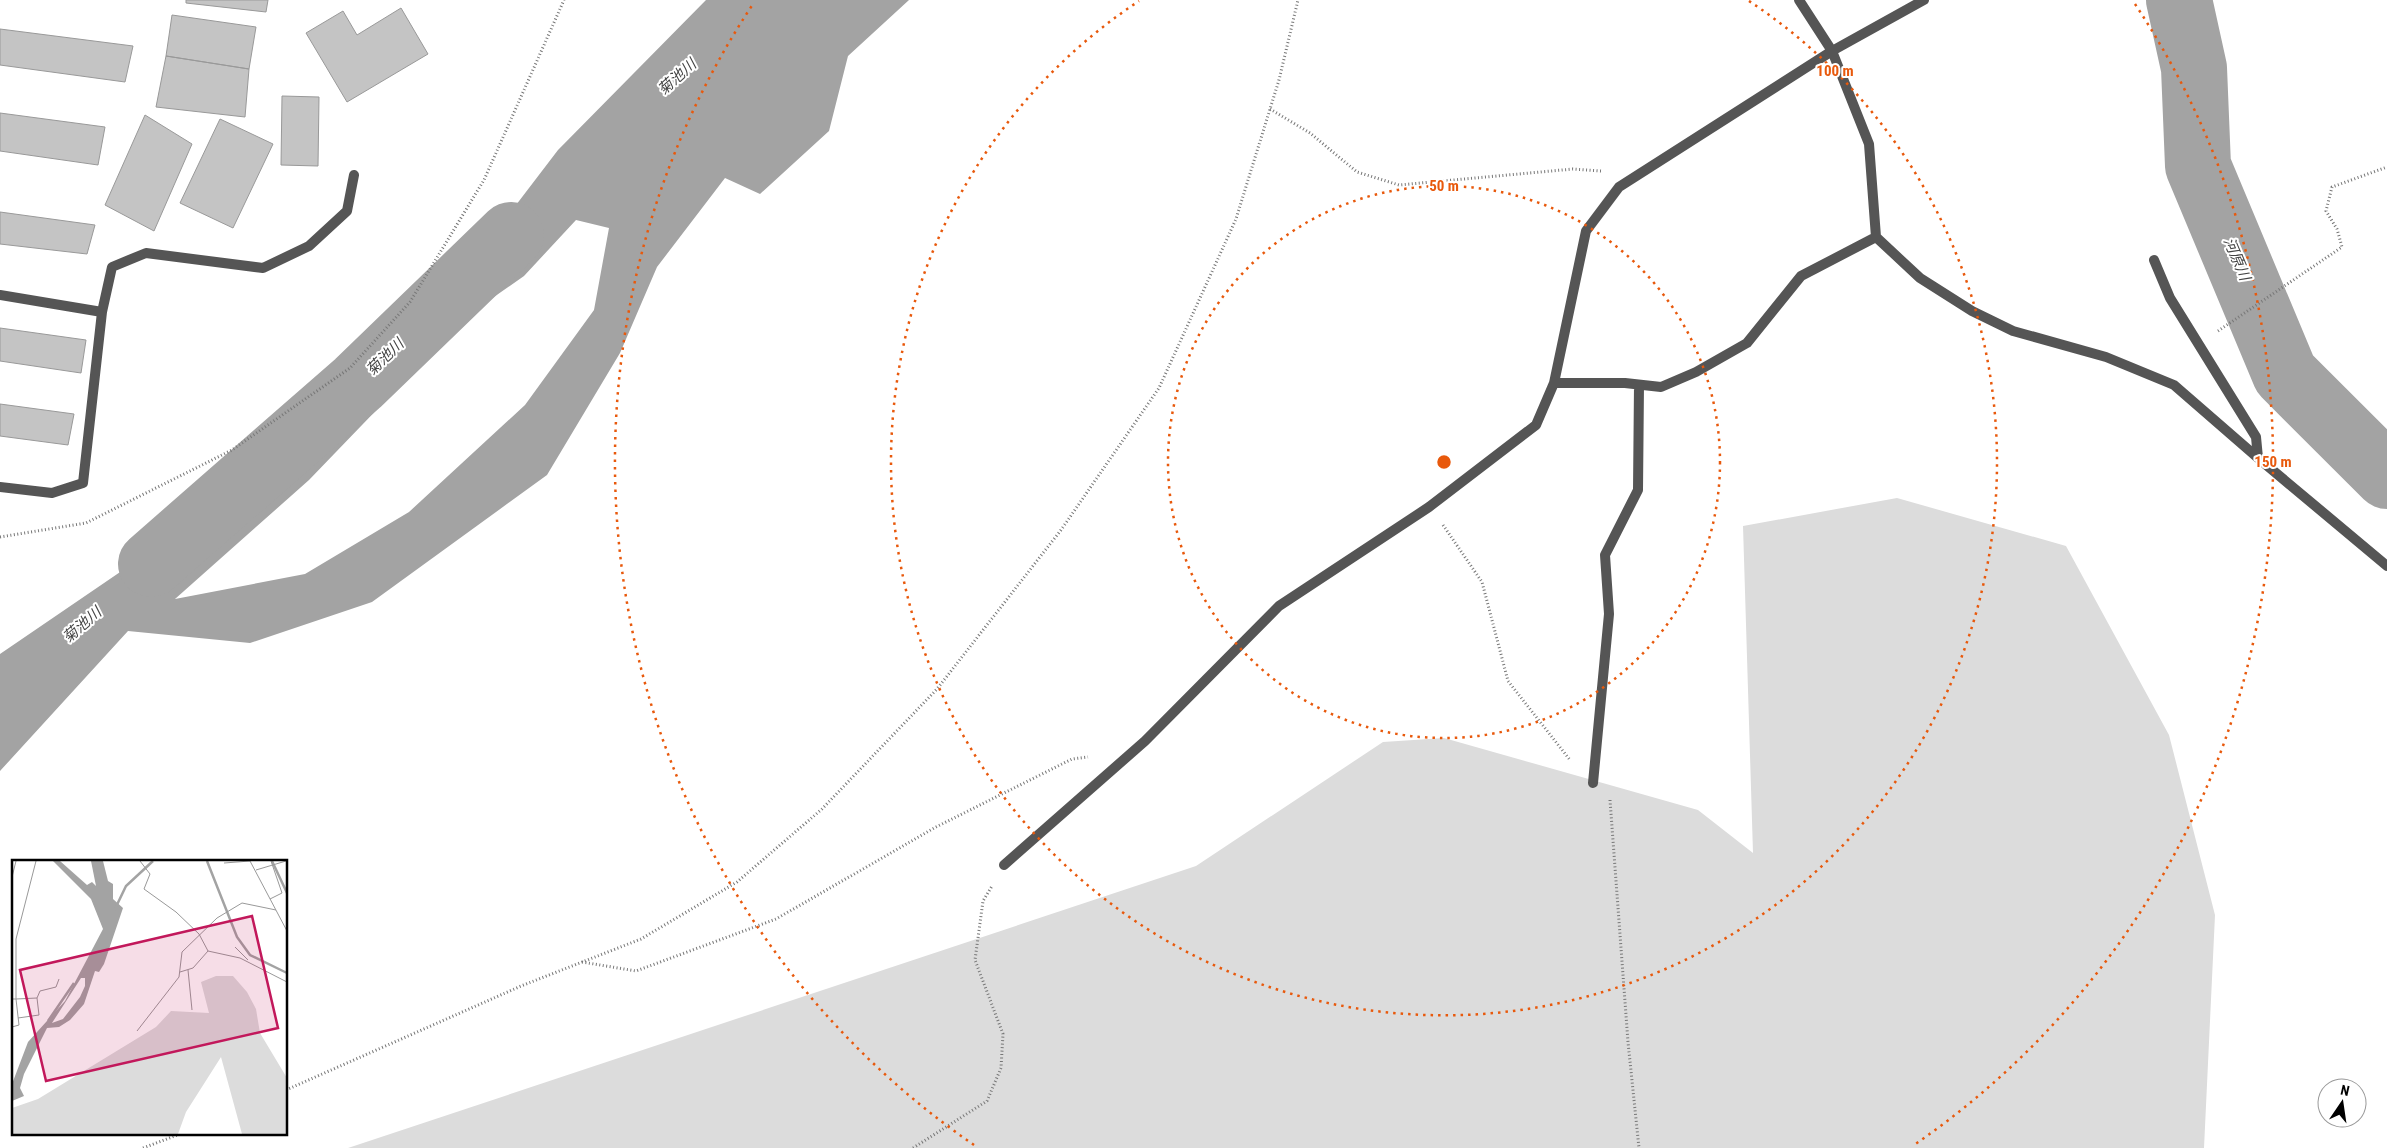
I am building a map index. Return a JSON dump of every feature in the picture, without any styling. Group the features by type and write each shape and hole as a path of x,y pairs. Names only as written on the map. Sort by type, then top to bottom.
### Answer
{"street":[{"path":"1799,0 1832,51 1869,144 1876,237 1920,278 1972,311 2014,331 2106,357 2174,385 2387,566"},
{"path":"1004,865 1145,741 1279,606 1429,507 1536,425 1554,383 1586,231 1619,187 1832,51 1924,0"},
{"path":"0,486 52,493 83,483 102,312 112,267 146,253 263,268 309,246 347,211 354,175"},
{"path":"1554,383 1661,387 1696,372 1747,343 1801,276 1876,237"},
{"path":"2154,260 2170,298 2256,437 2258,458"},
{"path":"0,295 102,312"},
{"path":"1593,783 1609,614 1605,555 1638,490 1639,385"}],"path":[{"path":"0,537 86,524 232,450 350,368 410,302 484,180 564,0"},
{"path":"288,1089 521,986 641,939 738,882 822,809 937,689 1061,530 1160,388 1236,219 1270,109 1298,0"},
{"path":"1270,109 1310,133 1357,172 1399,185 1573,169 1612,172 1630,180"},
{"path":"2199,344 2342,247 2337,229 2326,211 2332,187 2387,167"},
{"path":"1429,507 1454,539 1482,582 1508,681 1568,759 1610,800 1628,1042 1639,1148"},
{"path":"582,962 636,971 776,919 936,827 1072,760 1091,756"},
{"path":"913,1148 987,1101 1002,1068 1003,1034 975,960 983,901 1004,865"},
{"path":"143,1148 175,1136"}],"shaded area":[{"path":"1897,498 2066,546 2169,735 2215,915 2204,1148 348,1148 1196,866 1383,742 1444,738 1698,810 1753,853 1743,526"}],"water":[{"path":"706,0 909,0 848,56 829,131 760,194 725,178 657,267 620,353 547,475 372,602 250,643 128,631 0,771 0,654 362,407 558,150","holes":["576,220 609,228 594,310 525,405 409,512 305,574 175,599 309,480 468,315 524,276"]}],"building":[{"path":"186,0 268,0 266,12 186,3"},
{"path":"401,8 428,54 347,102 306,33 343,11 357,35"},
{"path":"172,15 256,27 249,69 166,56"},
{"path":"0,29 133,46 125,82 0,65"},
{"path":"166,56 249,69 245,117 156,107"},
{"path":"282,96 319,97 318,166 281,165"},
{"path":"0,113 105,127 98,165 0,151"},
{"path":"145,115 192,144 154,231 105,205"},
{"path":"220,119 273,144 233,228 180,203"},
{"path":"0,212 95,225 87,254 0,244"},
{"path":"0,328 86,340 81,373 0,361"},
{"path":"0,404 74,414 68,445 0,436"}],"waterway":[{"name":"河原川","path":"2179,0 2194,68 2198,166 2285,374 2387,476"},
{"name":"菊池川","path":"151,564 358,383 511,235"}]}
